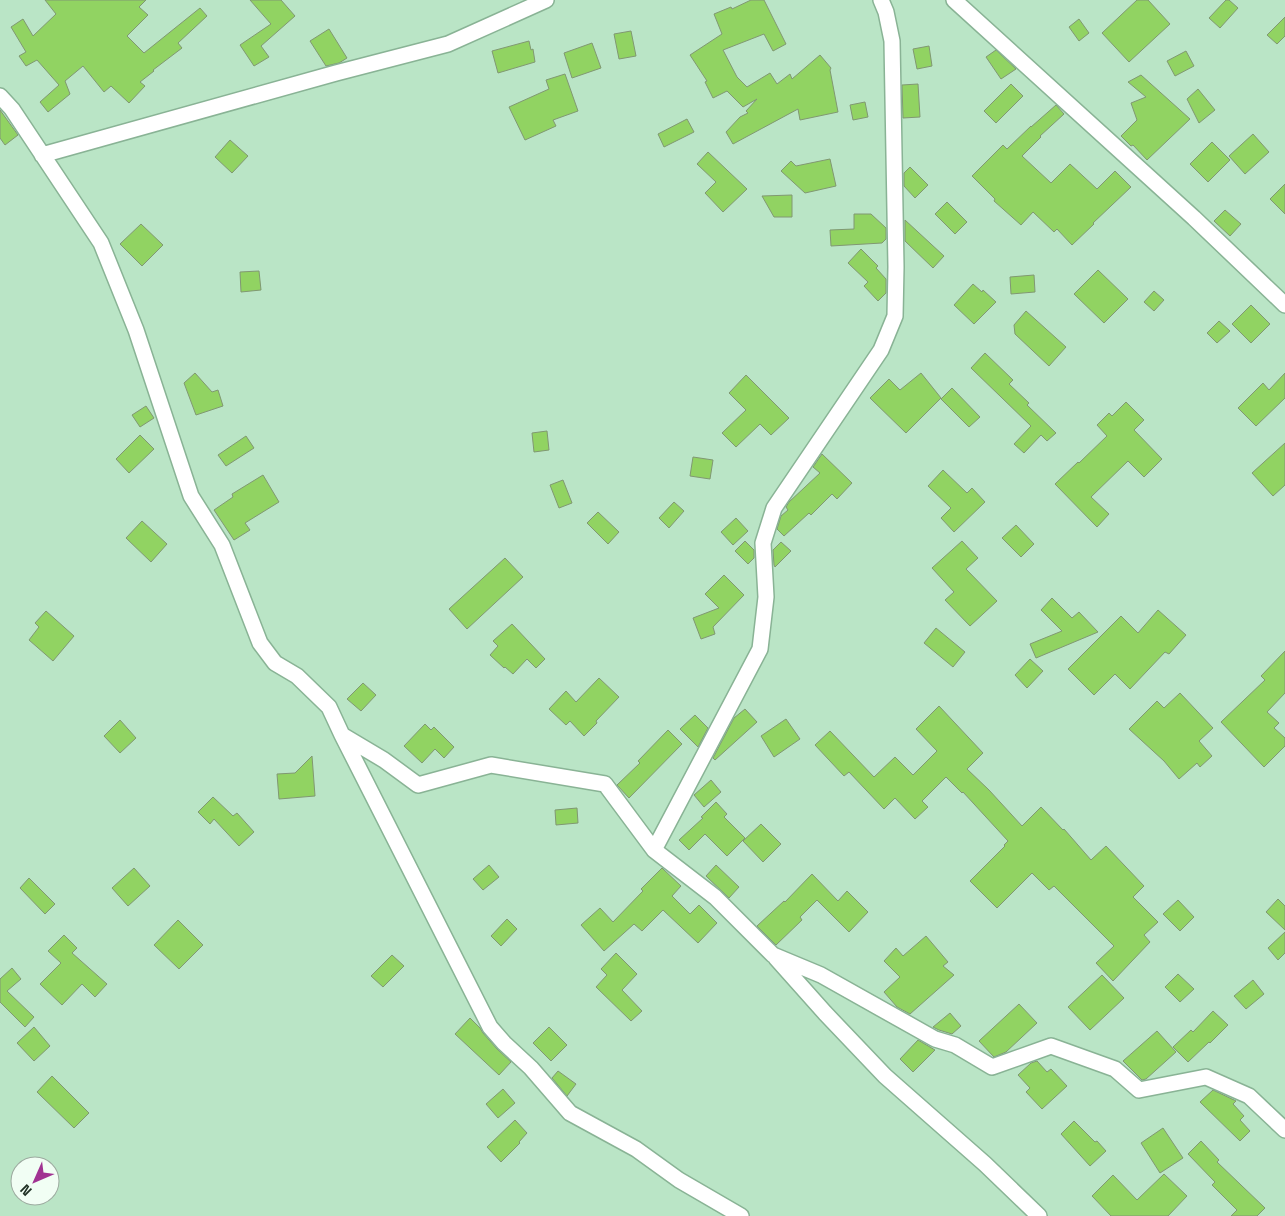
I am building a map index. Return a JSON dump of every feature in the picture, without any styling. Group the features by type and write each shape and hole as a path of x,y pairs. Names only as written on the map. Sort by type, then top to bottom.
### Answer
{"street":[{"path":"42,155 336,73 448,44 546,0"},
{"path":"654,850 760,649 766,597 763,543 774,508 881,350 895,316 896,267 892,40 886,12 881,0"},
{"path":"954,0 1194,218 1285,305"},
{"path":"0,96 12,109 101,244 136,330 191,496 222,545 260,643 275,663 296,676 329,708 490,1027 531,1068 570,1114 636,1149 679,1180 741,1216"},
{"path":"342,735 384,760 418,784 491,764 605,784 654,850 714,896 773,955 824,1013 886,1076 985,1164 1039,1216"},
{"path":"773,955 821,975 935,1039 955,1045 992,1067 1051,1046 1115,1069 1139,1090 1206,1077 1249,1096 1285,1130"}],"building":[{"path":"45,0 146,0 139,7 148,15 127,36 144,53 200,8 207,16 178,43 182,48 140,82 145,86 129,103 111,86 104,92 83,66 65,81 70,94 48,112 40,102 59,85 37,60 26,66 19,56 26,52 11,27 23,19 33,36 56,14"},
{"path":"250,0 281,0 295,16 261,46 269,57 254,66 240,45 271,24"},
{"path":"751,0 764,0 786,44 773,51 764,34 723,50 737,77 747,87 770,73 777,84 790,74 792,79 820,55 831,68 838,112 800,120 798,109 733,144 726,132 740,117 748,113 746,111 757,99 743,107 727,91 713,98 705,82 707,81 690,55 722,34 714,14 731,7 732,9"},
{"path":"1137,0 1148,0 1170,24 1129,62 1102,33"},
{"path":"1226,0 1229,0 1238,8 1220,28 1209,18"},
{"path":"1285,17 1285,36 1277,44 1267,35"},
{"path":"1079,19 1089,33 1079,41 1069,27"},
{"path":"329,29 347,58 339,63 326,66 310,41"},
{"path":"631,31 636,56 619,59 614,34"},
{"path":"529,41 531,50 533,49 535,62 498,73 492,51"},
{"path":"592,43 601,68 572,78 564,53"},
{"path":"929,46 932,66 917,69 913,49"},
{"path":"996,50 1016,69 1001,79 986,57"},
{"path":"1186,51 1194,66 1175,76 1167,61"},
{"path":"565,74 578,111 553,120 556,126 525,140 509,107 549,89 546,80"},
{"path":"1141,75 1190,119 1147,160 1133,145 1131,146 1121,136 1137,120 1131,103 1146,97 1128,82"},
{"path":"918,84 920,117 903,118 902,85"},
{"path":"1011,84 1023,96 996,123 984,111"},
{"path":"1198,89 1215,110 1199,123 1187,99"},
{"path":"865,102 868,117 853,120 850,105"},
{"path":"1056,105 1064,114 1022,156 1051,183 1070,164 1097,189 1115,171 1131,187 1072,245 1057,229 1054,232 1033,212 1021,225 994,201 995,199 972,176 1003,145 1007,149"},
{"path":"0,110 18,135 5,145 0,138"},
{"path":"687,119 694,132 664,147 658,134"},
{"path":"1253,134 1269,152 1245,174 1229,156"},
{"path":"230,140 248,156 232,173 215,157"},
{"path":"1212,142 1230,160 1208,182 1190,164"},
{"path":"708,152 747,189 723,212 705,193 716,182 697,164"},
{"path":"830,159 836,186 805,193 781,171 791,161 796,166"},
{"path":"910,167 928,185 915,198 904,186 904,173"},
{"path":"1285,184 1285,214 1270,199"},
{"path":"792,195 792,217 774,217 762,196"},
{"path":"947,202 967,222 955,234 935,214"},
{"path":"1225,210 1241,224 1230,236 1214,221"},
{"path":"854,214 871,214 886,228 886,239 882,243 831,246 830,230 854,229"},
{"path":"905,220 944,256 933,268 905,241"},
{"path":"141,224 163,245 142,266 120,244"},
{"path":"861,249 878,266 876,268 886,279 886,293 878,301 864,286 868,282 848,263"},
{"path":"1098,270 1128,299 1104,323 1074,294"},
{"path":"259,271 261,290 241,292 240,272"},
{"path":"1034,275 1035,292 1011,294 1010,277"},
{"path":"973,284 996,302 974,324 954,305"},
{"path":"1154,291 1164,300 1154,311 1144,302"},
{"path":"1251,305 1270,324 1251,343 1232,324"},
{"path":"1026,311 1066,347 1049,366 1015,334 1014,325"},
{"path":"1219,321 1230,331 1217,343 1207,333"},
{"path":"985,353 1013,380 1009,384 1029,403 1027,405 1056,433 1047,441 1041,435 1024,453 1014,444 1031,426 971,368"},
{"path":"195,373 212,392 218,390 223,406 196,415 184,383"},
{"path":"921,373 941,398 906,433 870,398 889,379 900,390"},
{"path":"1285,373 1285,398 1256,426 1238,408 1263,383 1269,390"},
{"path":"746,375 789,418 771,435 760,424 736,447 722,433 746,410 729,393"},
{"path":"952,388 980,417 969,427 941,399"},
{"path":"1126,402 1144,420 1134,430 1162,459 1144,477 1128,461 1091,497 1109,514 1097,527 1055,484 1107,436 1097,425 1109,413 1112,416"},
{"path":"146,406 154,418 140,427 132,415"},
{"path":"547,431 549,450 534,452 532,433"},
{"path":"140,435 154,449 129,473 116,459"},
{"path":"246,436 254,448 226,466 218,455"},
{"path":"1285,443 1285,485 1273,496 1252,473"},
{"path":"822,454 852,483 837,499 832,494 811,515 809,513 784,536 777,529 781,516 788,510 786,507 789,502 820,473 813,467"},
{"path":"693,457 713,460 710,479 690,476"},
{"path":"943,470 967,493 972,488 985,502 954,532 941,518 951,508 928,486"},
{"path":"263,475 279,502 245,523 250,530 234,540 214,510 233,497 232,494"},
{"path":"563,480 572,503 559,508 550,485"},
{"path":"674,502 684,511 669,528 659,518"},
{"path":"598,512 619,532 608,544 587,523"},
{"path":"736,518 748,531 733,545 721,532"},
{"path":"142,521 167,544 151,562 126,538"},
{"path":"1016,525 1034,544 1021,557 1002,538"},
{"path":"745,541 754,550 754,558 748,564 735,551"},
{"path":"962,541 978,558 966,569 997,601 970,626 945,600 954,592 932,568"},
{"path":"781,542 791,551 775,567 773,550"},
{"path":"505,558 523,577 467,629 449,609"},
{"path":"724,575 744,595 713,627 715,634 701,639 693,618 719,608 705,594"},
{"path":"1052,598 1072,618 1079,612 1098,632 1036,658 1030,644 1062,631 1041,610"},
{"path":"1158,610 1186,635 1169,654 1165,652 1130,689 1115,674 1094,695 1068,669 1121,616 1138,633"},
{"path":"46,611 74,636 53,661 29,640 39,627 35,623"},
{"path":"512,624 545,659 536,668 527,659 513,674 490,655 498,646 493,641"},
{"path":"936,628 965,652 953,667 924,643"},
{"path":"1285,651 1285,693 1267,712 1279,723 1274,728 1285,738 1285,746 1264,767 1221,722 1265,680 1261,676"},
{"path":"1030,659 1043,671 1027,688 1015,675"},
{"path":"599,678 619,697 584,736 570,721 566,725 549,709 566,691 576,702"},
{"path":"363,683 376,695 361,711 347,699"},
{"path":"1180,693 1213,728 1199,741 1212,756 1200,767 1197,763 1179,779 1164,761 1129,729 1157,701 1164,708"},
{"path":"939,706 983,753 967,769 1022,826 1041,807 1064,829 1091,860 1106,846 1144,886 1133,897 1158,922 1144,935 1150,942 1113,981 1096,963 1114,946 1054,886 1049,890 1032,873 997,908 970,881 1008,841 963,792 946,777 922,801 928,807 915,819 895,798 884,809 849,772 844,776 815,745 830,731 874,777 895,757 913,775 937,751 916,729"},
{"path":"745,709 757,722 715,760 713,758 734,718"},
{"path":"695,715 708,728 698,747 680,729"},
{"path":"786,719 800,739 774,757 761,736"},
{"path":"120,720 136,738 120,753 104,736"},
{"path":"425,724 431,730 434,727 454,747 444,758 435,749 422,763 404,746"},
{"path":"668,730 682,744 629,798 617,785 640,763 638,761"},
{"path":"312,756 315,796 279,799 277,774 295,773"},
{"path":"711,780 721,792 704,807 694,795"},
{"path":"213,797 233,816 237,813 254,832 239,846 214,819 210,824 198,812"},
{"path":"716,802 727,814 724,817 745,838 727,856 705,834 689,850 679,840 703,818 701,817"},
{"path":"577,808 578,823 556,825 555,810"},
{"path":"761,824 781,844 763,862 743,841"},
{"path":"489,865 499,877 483,890 473,879"},
{"path":"716,865 739,887 729,898 706,876"},
{"path":"134,868 150,886 128,906 112,888"},
{"path":"662,868 681,886 672,896 690,914 699,905 717,923 698,943 663,910 642,931 634,924 604,951 581,925 600,908 613,922"},
{"path":"812,874 838,901 847,891 868,912 849,932 817,900 800,917 802,920 776,945 757,926 785,902"},
{"path":"29,878 55,904 45,914 20,888"},
{"path":"1278,899 1285,906 1285,930 1266,912"},
{"path":"1178,900 1194,917 1180,931 1163,914"},
{"path":"507,919 517,929 501,946 491,936"},
{"path":"178,920 203,945 179,969 154,945"},
{"path":"1285,932 1285,953 1278,960 1268,948"},
{"path":"64,935 77,948 72,953 107,984 95,997 82,984 62,1005 40,984 61,963 48,951"},
{"path":"926,936 948,962 943,966 954,975 910,1014 897,1007 884,992 900,977 884,961 896,948 903,956"},
{"path":"616,953 637,974 622,990 642,1011 631,1021 596,987 607,975 601,969"},
{"path":"392,955 404,966 383,987 371,976"},
{"path":"12,968 21,979 7,991 34,1017 25,1027 0,1002 0,979"},
{"path":"1178,974 1194,989 1180,1002 1165,987"},
{"path":"1102,975 1124,998 1090,1030 1068,1007"},
{"path":"1253,980 1264,994 1246,1009 1234,996"},
{"path":"1019,1004 1037,1023 1006,1052 994,1057 979,1041"},
{"path":"1213,1011 1228,1025 1188,1062 1173,1047 1191,1030 1193,1032"},
{"path":"950,1013 961,1026 952,1034 933,1027"},
{"path":"470,1018 511,1062 499,1075 455,1034"},
{"path":"34,1027 50,1046 34,1061 17,1043"},
{"path":"549,1027 567,1045 551,1061 533,1043"},
{"path":"1157,1031 1176,1052 1146,1079 1142,1080 1123,1061"},
{"path":"918,1040 935,1050 913,1072 900,1059"},
{"path":"1037,1061 1047,1072 1051,1069 1067,1086 1042,1109 1026,1092 1030,1088 1018,1075 1031,1063"},
{"path":"558,1071 576,1084 567,1096 552,1078"},
{"path":"52,1076 89,1113 74,1128 37,1092"},
{"path":"503,1089 515,1103 498,1118 486,1104"},
{"path":"1213,1090 1236,1101 1233,1104 1244,1116 1240,1120 1250,1131 1240,1141 1200,1102"},
{"path":"515,1120 527,1133 501,1162 487,1147"},
{"path":"1074,1121 1106,1151 1090,1166 1061,1134"},
{"path":"1163,1128 1183,1158 1160,1173 1141,1143"},
{"path":"1201,1141 1219,1160 1217,1162 1265,1208 1257,1216 1231,1216 1237,1210 1212,1185 1215,1182 1188,1154"},
{"path":"1164,1174 1187,1196 1168,1216 1111,1216 1092,1196 1113,1175 1137,1200"}]}
